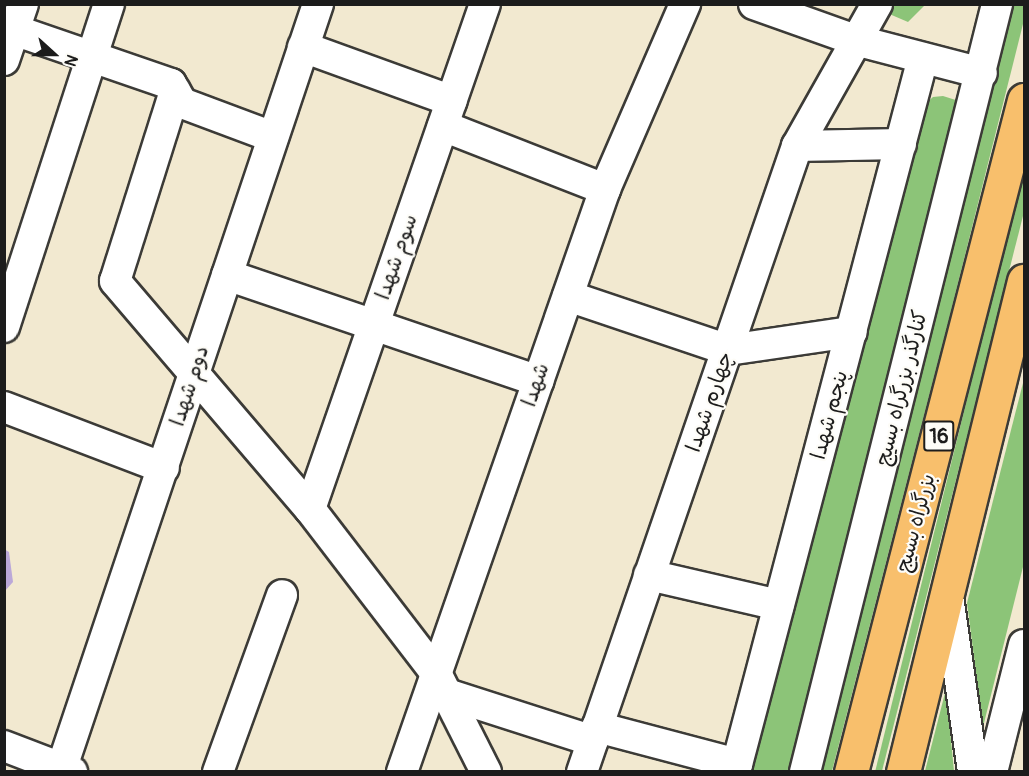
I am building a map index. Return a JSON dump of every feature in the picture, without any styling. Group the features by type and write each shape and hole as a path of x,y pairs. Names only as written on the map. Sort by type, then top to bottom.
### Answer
{"highway":[{"name":"بزرگراه بسیج","path":"851,771 1024,100"},
{"name":"16","path":"903,771 1024,281"}],"street":[{"path":"4,327 109,4"},
{"name":"دوم شهدا","path":"67,769 194,372 318,4"},
{"name":"سوم شهدا","path":"310,509 485,4"},
{"name":"شهدا","path":"402,771 441,684 538,381 605,189 685,4"},
{"path":"754,4 855,40 982,73"},
{"name":"چهارم شهدا","path":"582,771 797,146 877,4"},
{"name":"کنارگذر بزرگراه بسیج","path":"804,771 982,73 997,4"},
{"path":"4,60 19,17 92,57 171,84 182,104 273,137"},
{"path":"303,47 605,189"},
{"name":"پنجم شهدا","path":"736,767 923,58"},
{"path":"175,91 115,281 310,509 441,684 486,771"},
{"path":"797,146 901,144"},
{"path":"227,275 538,381"},
{"path":"568,296 728,350 852,332"},
{"path":"4,407 164,468"},
{"path":"649,575 779,605"},
{"path":"947,592 973,771"},
{"path":"218,771 282,595"},
{"path":"992,771 1024,645"},
{"path":"441,684 595,734 736,767"},
{"path":"10,756 67,769"}],"green space":[{"path":"895,5 925,5 908,22 887,13"},
{"path":"1011,5 1024,5 1024,20 950,315 832,771 815,772"},
{"path":"943,96 962,102 792,771 750,772 925,104 933,97"},
{"path":"1024,168 1024,212 882,771 875,772"},
{"path":"1024,379 1024,563 983,727 967,603"},
{"path":"946,689 954,771 925,771"}],"building":[{"path":"4,549 9,552 13,582 4,592"}]}
